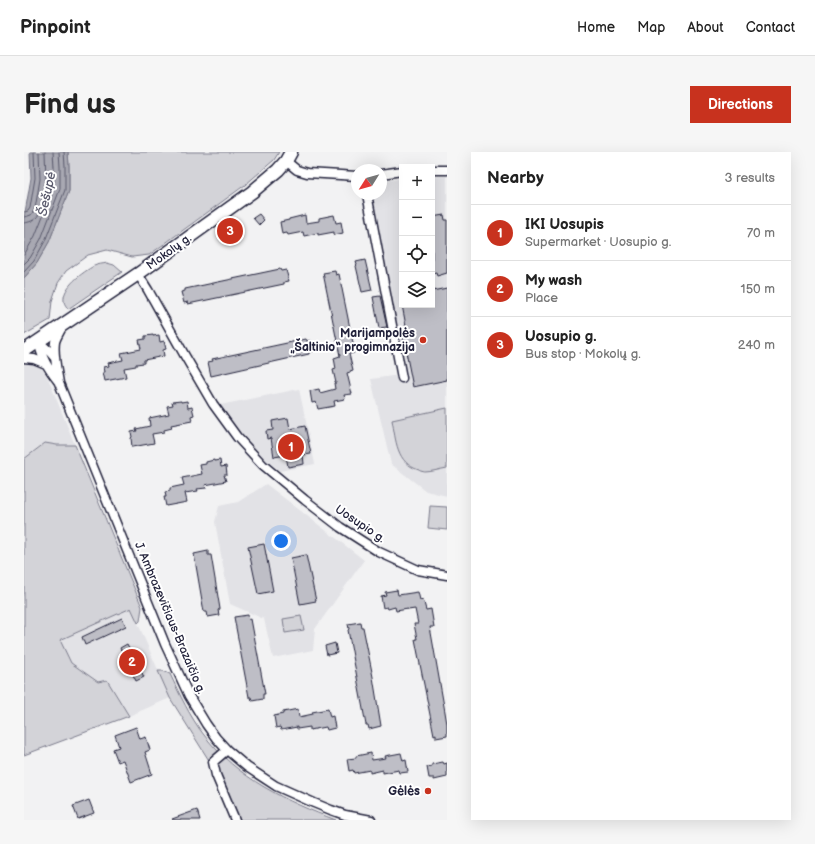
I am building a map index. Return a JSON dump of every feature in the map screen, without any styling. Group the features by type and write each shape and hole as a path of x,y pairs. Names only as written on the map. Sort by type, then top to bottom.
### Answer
{"main road":[{"name":"Mokolų g.","path":"24,351 138,274 252,192 270,178 288,156"}],"street":[{"path":"288,156 297,170 307,173 351,176"},
{"path":"435,170 447,170"},
{"path":"387,173 399,171"},
{"path":"368,200 402,378"},
{"name":"Uosupio g.","path":"138,274 213,404 237,437 263,465 340,527 379,552 418,570 447,575"},
{"name":"J. Ambrazevičiaus-Brazaičio g.","path":"59,383 55,358 55,342 63,324"},
{"path":"38,341 55,358"},
{"name":"J. Ambrazevičiaus-Brazaičio g.","path":"38,341 41,354 59,383 177,671 189,696 216,738 227,750 247,767 276,786 345,817 371,820"},
{"path":"24,358 34,359 46,364"},
{"path":"227,750 213,762 216,775 235,820"}],"shaded area":[{"path":"68,152 279,152 274,160 245,185 149,255 132,257 107,250 88,255 66,271 58,283 52,301 50,320 24,335 24,278 37,263 49,242 69,191"},
{"name":"Marijampolės „Šaltinio“ progimnazija","path":"447,176 447,496 426,491 391,464 371,379 407,374 371,200 387,200 387,181 399,179 399,308 435,308 435,177"},
{"path":"107,263 114,265 122,272 68,309 64,302 64,296 66,290 74,280 96,265"},
{"path":"26,362 42,368 47,376 75,445 45,443 24,459 24,363"},
{"path":"299,389 315,464 280,471 264,458 237,430 220,405"},
{"path":"447,408 447,468 425,472 411,467 401,456 398,450 392,420"},
{"path":"45,443 75,445 142,607 140,621 138,623 131,608 60,640 71,663 98,682 107,680 129,716 24,755 24,459"},
{"path":"266,484 364,560 315,629 313,650 273,658 264,619 230,604 215,522 219,506 238,502"},
{"path":"430,506 447,507 447,530 428,528"},
{"path":"131,607 170,698 129,716 107,680 98,682 71,663 60,640"},
{"path":"301,616 304,630 285,633 283,619"},
{"path":"158,671 163,671 170,674 194,721 217,750 232,764 247,776 281,797 336,820 235,820 210,762 170,698"}],"water":[{"name":"Šešupė","path":"30,152 68,152 69,191 49,242 37,263 24,278 24,218 31,178"}],"building":[{"path":"259,214 264,220 259,225 253,218"},
{"path":"305,215 306,223 319,221 319,218 334,215 336,223 341,222 343,233 334,235 334,232 318,235 318,233 304,236 303,232 288,235 287,233 282,234 280,222"},
{"path":"444,215 445,220 447,220 447,273 437,276 435,273 435,216"},
{"path":"365,260 372,290 362,292 356,262"},
{"path":"280,269 281,271 286,270 289,281 284,282 284,284 188,304 188,302 184,303 181,292 185,291 185,289"},
{"path":"335,271 336,275 339,274 354,348 354,353 349,354 353,371 347,373 352,394 344,395 345,399 334,401 335,406 318,409 316,402 312,403 310,391 319,389 320,393 335,389 334,383 336,383 333,370 336,369 334,358 340,356 323,273"},
{"path":"447,288 447,380 413,387 403,337 408,336 403,308 435,308 435,290"},
{"path":"380,296 387,327 379,328 373,297"},
{"path":"159,335 160,342 164,341 166,349 163,350 164,356 144,360 144,363 124,368 126,377 105,381 103,372 105,372 104,367 109,366 108,363 123,360 121,353 141,349 139,340 145,339 145,336"},
{"path":"306,339 307,341 311,340 314,351 309,352 309,354 211,376 208,362 213,361 212,359"},
{"path":"187,401 188,408 192,407 194,415 191,416 192,421 171,425 172,428 164,430 164,432 152,434 154,443 132,447 131,432 137,431 136,429 150,426 149,418 169,414 167,406 173,405 172,402"},
{"path":"288,418 290,429 305,426 311,454 303,455 304,464 288,467 286,455 274,457 271,438 267,439 266,431 273,430 272,421"},
{"path":"214,460 220,460 221,467 226,466 227,475 224,475 226,481 205,485 206,488 185,493 187,502 166,506 164,497 166,497 165,492 170,491 170,488 184,485 182,478 202,474 200,465"},
{"path":"264,544 273,591 258,594 248,547"},
{"path":"208,551 208,555 211,555 220,609 218,610 219,615 208,617 207,612 204,612 194,554"},
{"path":"306,555 316,601 300,604 291,558"},
{"path":"397,590 398,595 418,592 420,600 423,599 426,610 431,609 434,627 430,627 447,724 447,736 436,738 436,734 434,735 415,639 417,639 414,624 418,624 415,609 396,611 395,607 388,609 387,607 383,608 381,596 386,595 385,592"},
{"path":"248,615 249,620 251,619 265,694 263,694 263,699 252,701 251,697 249,697 234,617"},
{"path":"122,618 126,626 85,645 82,637"},
{"path":"360,622 361,627 363,627 381,726 369,729 368,725 366,725 348,630 348,624"},
{"path":"335,643 337,653 327,655 325,646"},
{"path":"127,644 144,677 136,681 120,648"},
{"path":"298,709 299,717 313,714 312,712 328,709 330,717 333,716 335,728 327,730 326,727 310,730 310,727 297,729 297,727 281,730 280,727 276,728 274,716 283,714 283,712"},
{"path":"136,727 140,739 146,737 150,750 145,752 152,774 131,782 123,760 118,762 113,749 119,747 115,735"},
{"path":"371,753 372,760 386,758 385,756 401,753 403,761 406,760 408,772 400,773 399,770 383,773 383,770 370,773 370,770 354,773 353,770 349,771 347,759 356,758 356,756"},
{"path":"443,762 444,764 447,763 447,777 434,780 434,778 429,778 427,767 432,766 432,764"},
{"path":"89,800 94,813 78,819 73,806"},
{"path":"197,810 200,820 172,819"}],"place":[{"name":"Uosupio g.","path":"230,231"},
{"name":"Marijampolės „Šaltinio“ progimnazija","path":"423,340"},
{"name":"IKI Uosupis","path":"291,447"},
{"name":"My wash","path":"132,662"},
{"name":"Gėlės","path":"428,791"}]}
